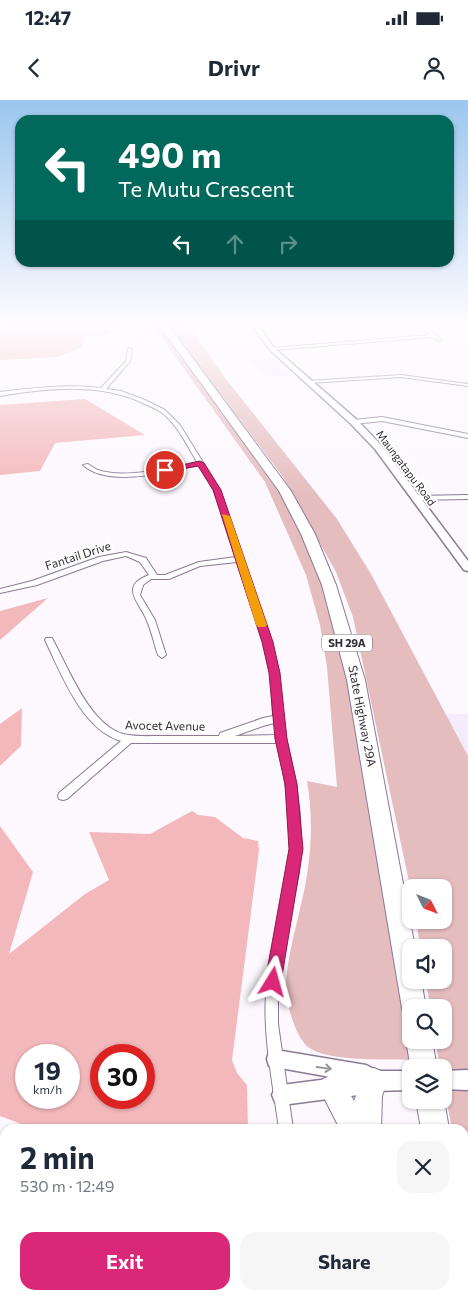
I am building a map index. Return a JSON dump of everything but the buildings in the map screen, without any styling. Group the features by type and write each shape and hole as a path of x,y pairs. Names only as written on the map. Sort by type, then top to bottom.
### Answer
{"highway":[{"name":"State Highway 29A","path":"204,381 285,491 308,534 329,585 348,646 358,690 412,999"},
{"path":"367,1124 368,1096 383,1081"},
{"path":"332,1088 352,1124"},
{"path":"432,1109 434,1124"}],"street":[{"path":"103,389 110,381"},
{"path":"309,382 325,381"},
{"path":"442,381 468,384"},
{"name":"Maungatapu Road","path":"309,382 354,422 378,448 468,568"},
{"path":"0,394 67,387 103,389 132,396 163,411 177,425 217,490 269,650 274,673 281,739 291,784 296,849 294,872 274,969 272,1024 285,1124"},
{"path":"354,422 382,419 468,436"},
{"path":"86,465 94,472 104,474 145,473 200,463"},
{"path":"415,498 468,497"},
{"name":"Fantail Drive","path":"0,591 34,583 101,559 126,554 143,560 154,576"},
{"path":"162,655 151,620 136,595 137,588 146,579 154,576 166,577 199,564 240,559"},
{"name":"Avocet Avenue","path":"49,640 68,681 92,715 111,734 128,740 281,739"},
{"name":"Avocet Avenue","path":"214,739 263,722 278,719"},
{"path":"62,796 128,740"},
{"path":"276,1059 366,1074 383,1081"},
{"path":"452,1080 468,1080"},
{"path":"282,1095 383,1081 402,1081"}],"shaded area":[{"path":"193,381 199,381 284,496 308,545 334,615 355,716 403,999 402,1049 411,1049 413,1059 343,1057 317,1052 308,1047 299,1035 287,999 287,970 306,882 309,857 311,813 307,781 337,787 327,667 320,625 306,575 265,482"},
{"path":"210,381 228,381 337,519 371,574 468,756 468,1124 451,1124 448,1109 452,1109 452,1059 439,1059 437,1049 452,1049 452,999 429,999 427,989 452,989 452,939 419,939 417,929 452,929 452,879 408,879 353,617 336,572 283,477"},
{"path":"85,399 145,435 55,443 40,471 0,475 0,405"},
{"path":"48,598 0,640 0,611"},
{"path":"22,708 21,746 0,766 0,724"},
{"path":"445,714 468,714 468,756 457,735"},
{"path":"192,811 198,815 215,817 243,838 258,841 259,850 232,1060 237,1073 247,1085 248,1124 22,1124 0,1116 0,826 33,872 9,954 85,894 109,880 89,832 150,834"}],"slow traffic":[{"path":"225,516 262,625"}],"route":[{"path":"165,470 200,463 217,490 267,642 274,673 278,719 291,784 295,816 296,849 294,872 273,982"}]}
